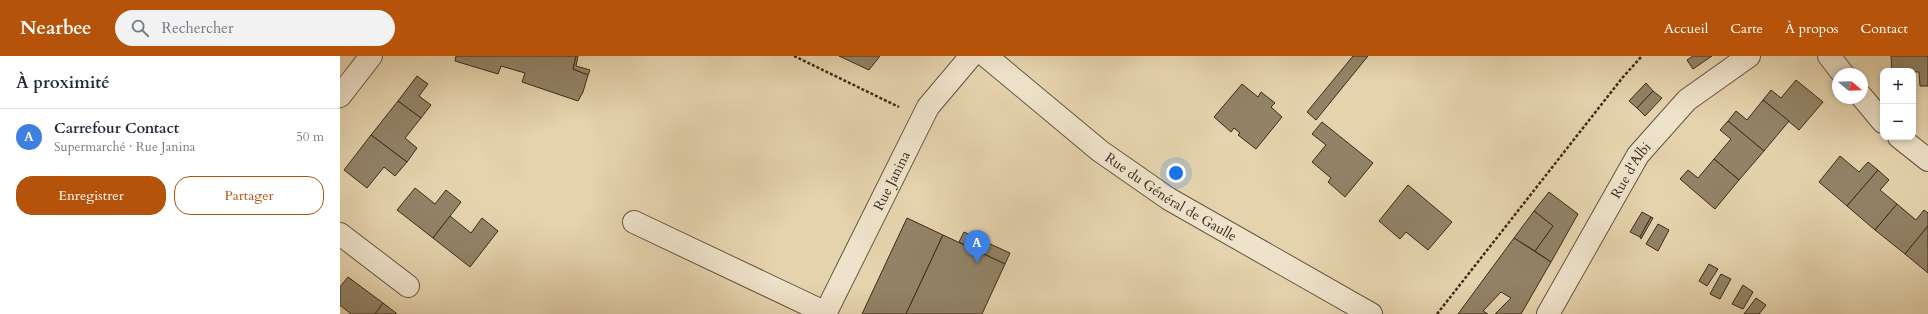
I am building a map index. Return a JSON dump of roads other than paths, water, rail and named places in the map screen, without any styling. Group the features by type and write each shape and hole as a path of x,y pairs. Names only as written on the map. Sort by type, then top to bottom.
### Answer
{"street":[{"path":"340,96 371,56"},
{"name":"Rue Janina","path":"825,314 928,107 971,56"},
{"name":"Rue du Général de Gaulle","path":"986,56 1100,151 1169,199 1371,314"},
{"name":"Rue d'Albi","path":"1548,314 1638,155 1687,100 1749,56"},
{"path":"1829,56 1838,68"},
{"path":"1868,104 1880,118"},
{"path":"1903,140 1928,160"},
{"path":"634,222 825,314"},
{"path":"340,234 408,286"}],"place":[{"name":"Carrefour Contact","path":"977,263"}]}
